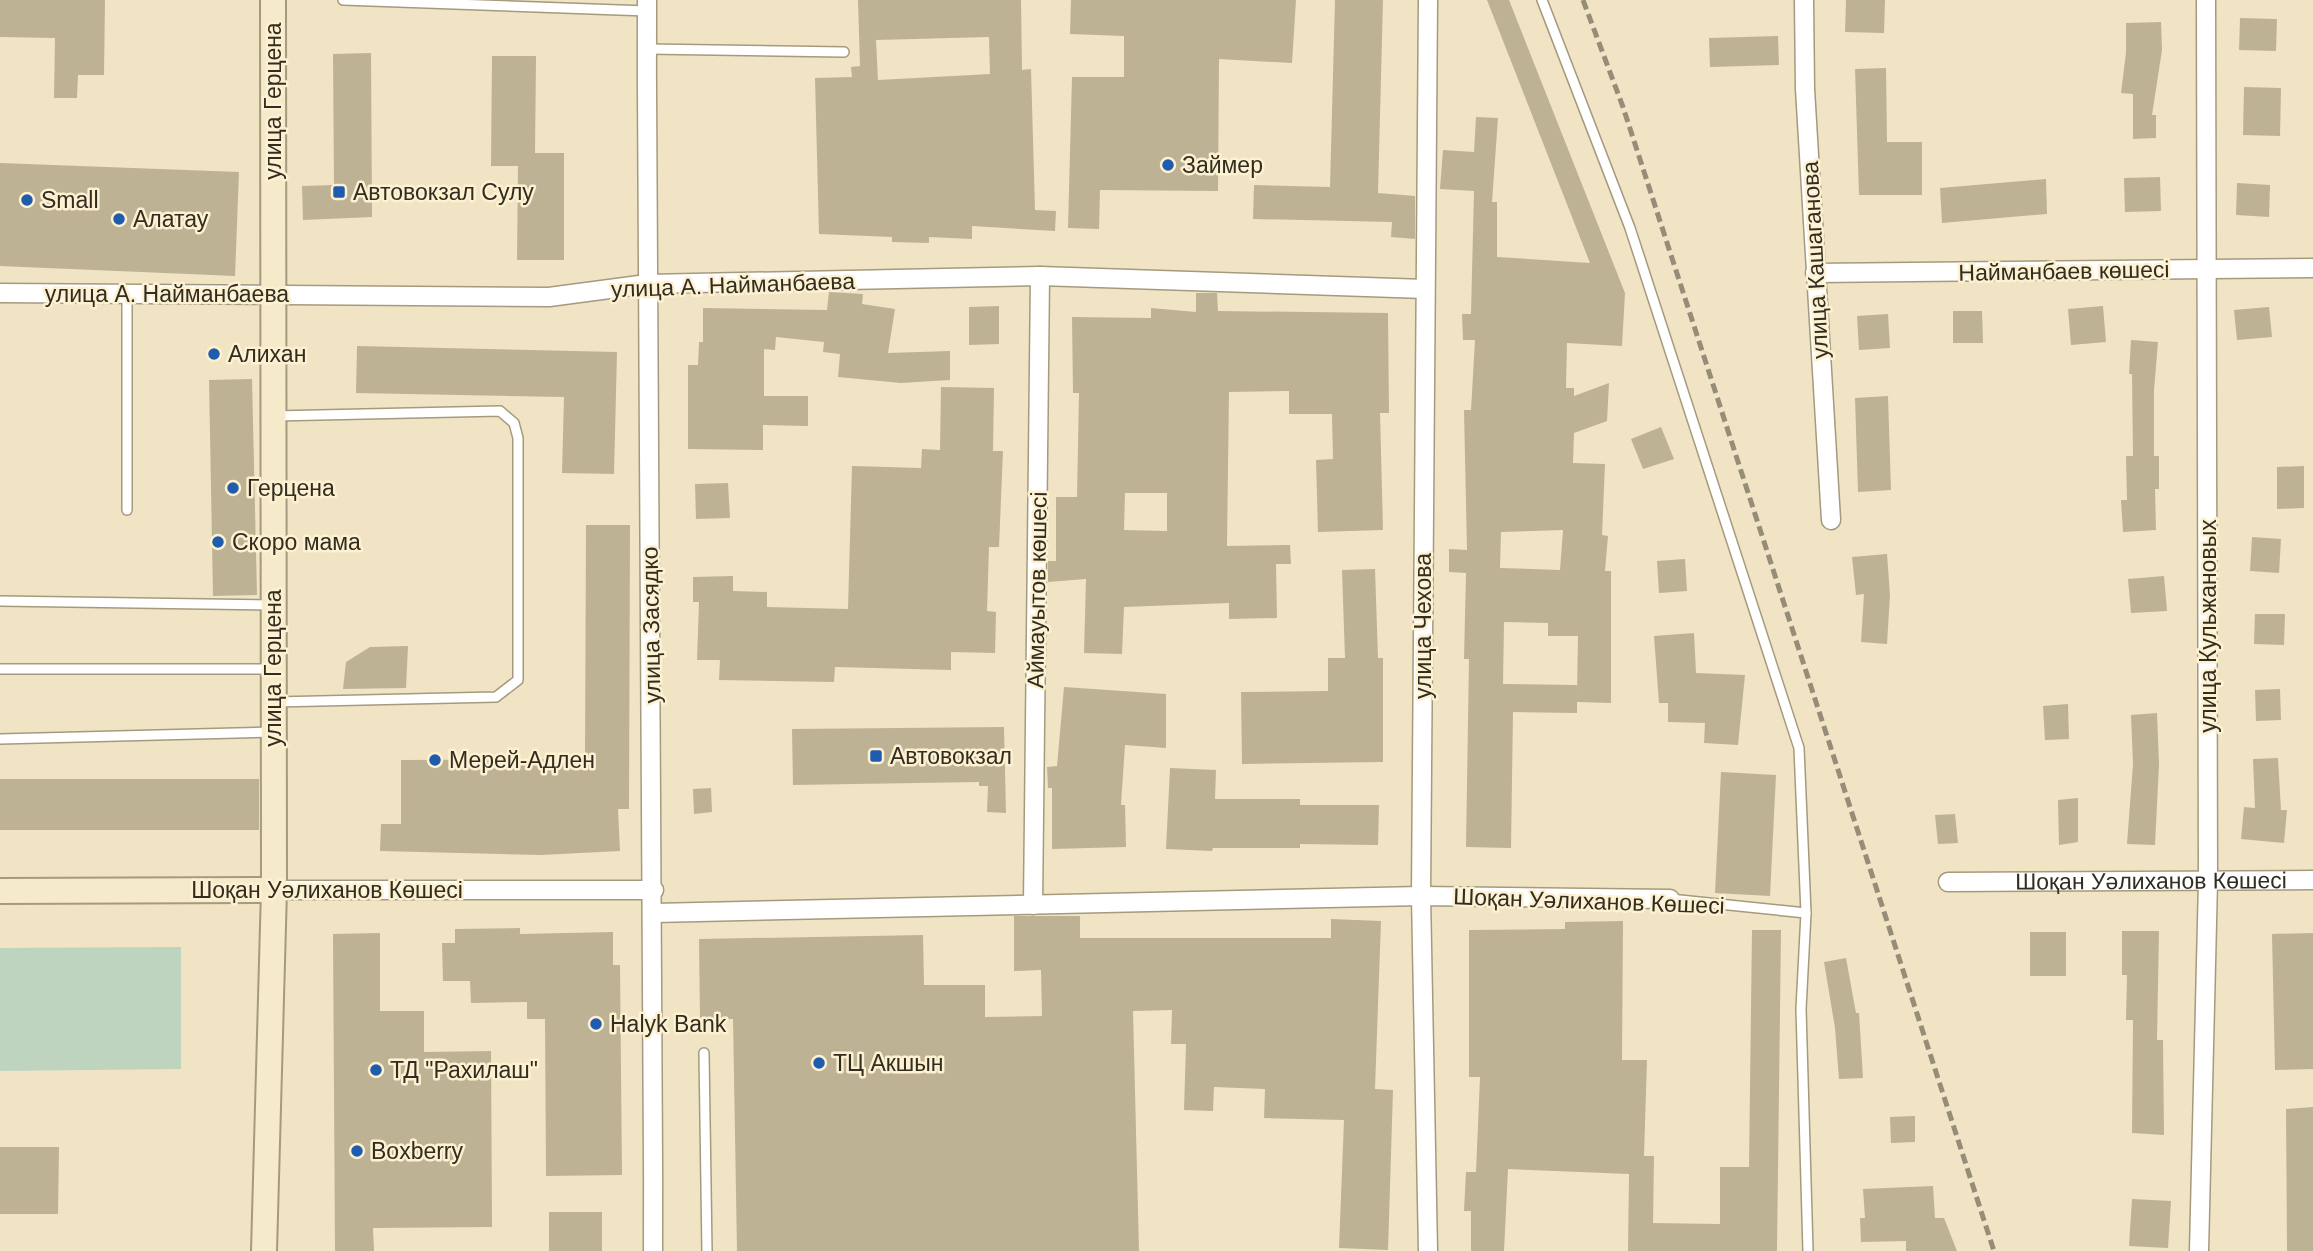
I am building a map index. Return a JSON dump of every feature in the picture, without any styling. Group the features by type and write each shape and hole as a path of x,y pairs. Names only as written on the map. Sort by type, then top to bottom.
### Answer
{"street":[{"name":"улица Герцена","path":"264,1251 274,890 271,295 273,0"},
{"name":"улица Чехова","path":"1427,1251 1421,896 1428,0"},
{"name":"улица Кашаганова","path":"1804,0 1805,89 1831,520"},
{"name":"улица Кульжановых","path":"2199,1251 2208,881 2206,0"},
{"name":"улица Засядко","path":"647,6 647,284 654,890 653,1251"},
{"name":"Найманбаев көшесі","path":"1815,273 2313,268"},
{"name":"улица А. Найманбаева","path":"0,293 549,296 647,284 1040,276 1425,289"},
{"name":"Аймауытов көшесі","path":"1033,905 1040,276"},
{"name":"Шоқан Уәлиханов Көшесі","path":"1948,882 2313,880"},
{"name":"Шоқан Уәлиханов Көшесі","path":"0,891 654,890"},
{"name":"Шоқан Уәлиханов Көшесі","path":"654,913 1421,896 1670,899"}],"lane":[{"path":"342,0 647,6"},
{"path":"1542,0 1630,228 1799,748 1806,913 1801,1009 1808,1251"},
{"path":"647,49 844,52"},
{"path":"127,294 127,510"},
{"path":"272,416 500,411 514,423 518,438 519,680 496,697 273,702"},
{"path":"0,601 272,605"},
{"path":"0,669 273,669"},
{"path":"0,739 273,732"},
{"name":"Шоқан Уәлиханов Көшесі","path":"1670,899 1806,913"},
{"path":"704,1053 707,1251"}],"green space":[{"path":"181,947 181,1069 0,1071 0,948"}],"building":[{"path":"0,0 105,0 104,75 78,75 77,98 54,98 55,38 0,37"},
{"path":"858,0 1021,0 1022,70 1031,69 1035,210 1056,211 1055,231 972,226 972,239 929,237 929,243 892,242 892,237 819,234 815,78 852,77 851,67 860,66","holes":["989,37 990,74 878,80 876,40"]},
{"path":"1071,0 1296,0 1292,63 1219,59 1218,191 1100,190 1099,229 1068,228 1072,77 1124,77 1124,36 1070,34"},
{"path":"1335,0 1383,0 1378,193 1415,196 1415,239 1391,237 1392,222 1253,219 1254,185 1330,187"},
{"path":"1487,0 1509,0 1625,293 1622,346 1567,343 1566,388 1574,388 1574,396 1609,383 1607,421 1574,433 1573,463 1605,464 1602,535 1608,536 1605,571 1611,571 1611,703 1577,702 1577,713 1513,712 1511,848 1466,847 1469,659 1464,659 1466,573 1449,572 1449,549 1467,550 1464,410 1471,410 1475,340 1463,340 1462,314 1471,314 1474,191 1440,189 1443,150 1474,152 1476,117 1498,118 1492,202 1497,202 1497,257 1590,263","holes":["1563,530 1560,570 1500,568 1501,532","1504,622 1548,623 1548,636 1578,636 1577,694 1577,685 1503,684"]},
{"path":"1846,0 1885,0 1884,33 1845,32"},
{"path":"2240,18 2277,19 2276,51 2239,50"},
{"path":"2161,22 2162,50 2152,115 2156,115 2156,138 2133,139 2133,94 2121,93 2126,53 2126,23"},
{"path":"1778,36 1779,65 1710,67 1709,38"},
{"path":"371,53 372,217 303,220 302,186 334,185 333,54"},
{"path":"492,56 536,56 535,153 564,153 564,260 517,260 518,166 491,166"},
{"path":"1886,68 1887,142 1922,142 1922,195 1859,195 1855,69"},
{"path":"2244,87 2281,88 2280,136 2243,135"},
{"name":"Алатау","path":"0,163 239,172 235,276 0,266"},
{"path":"2160,177 2161,211 2125,212 2124,178"},
{"path":"2046,179 2047,214 1942,223 1940,188"},
{"path":"2237,183 2270,185 2269,217 2236,215"},
{"path":"829,292 863,294 862,304 895,309 888,353 950,351 950,380 901,383 838,377 840,354 823,352 824,342 776,337 775,350 764,349 764,396 808,396 808,426 763,425 763,450 688,449 688,365 698,365 699,342 703,342 703,308 827,310"},
{"path":"1196,293 1217,293 1218,311 1388,313 1389,413 1380,413 1383,530 1318,532 1316,460 1333,459 1332,414 1289,414 1289,391 1229,392 1227,546 1290,545 1291,564 1276,564 1277,618 1229,619 1229,603 1124,607 1122,654 1084,653 1086,579 1048,582 1048,561 1056,561 1056,497 1077,497 1079,393 1073,393 1072,317 1151,318 1151,308 1196,312","holes":["1125,493 1167,493 1167,531 1124,530"]},
{"path":"999,306 999,344 969,345 969,307"},
{"path":"2103,306 2106,342 2071,345 2068,309"},
{"path":"2269,307 2272,337 2237,340 2234,310"},
{"path":"1953,311 1982,311 1983,343 1953,343"},
{"path":"1888,314 1890,348 1859,350 1857,316"},
{"path":"2131,340 2158,342 2154,390 2154,456 2159,456 2159,489 2155,489 2156,530 2123,532 2121,500 2127,500 2126,456 2133,456 2132,374 2129,374"},
{"path":"357,346 617,352 614,474 562,473 564,397 356,393"},
{"name":"Герцена","path":"252,379 257,595 213,596 209,380"},
{"path":"941,387 994,388 993,451 1003,451 999,547 989,547 987,611 996,612 995,653 951,652 951,670 835,667 834,682 719,680 720,660 697,660 699,602 693,602 693,577 733,576 733,591 767,592 767,607 848,609 852,466 921,468 922,449 940,450"},
{"path":"1888,396 1891,490 1858,492 1855,398"},
{"path":"1661,427 1674,459 1643,469 1631,439"},
{"path":"2304,466 2304,508 2277,509 2277,467"},
{"path":"728,483 730,518 696,519 695,484"},
{"path":"586,525 630,525 629,809 618,809 620,851 541,855 380,851 381,824 401,824 401,760 585,759"},
{"path":"2252,537 2281,539 2279,573 2250,571"},
{"path":"1887,554 1890,595 1887,644 1861,642 1864,594 1856,595 1852,557"},
{"path":"1685,559 1687,591 1659,593 1657,561"},
{"path":"1375,569 1378,658 1383,658 1383,762 1242,764 1241,692 1328,691 1328,658 1345,658 1342,570"},
{"path":"2164,576 2167,611 2131,613 2128,579"},
{"path":"2255,614 2285,614 2284,645 2254,644"},
{"path":"1694,633 1696,673 1745,675 1738,745 1704,743 1705,723 1668,722 1668,703 1659,703 1654,636"},
{"path":"408,646 406,688 343,689 346,662 370,647"},
{"path":"1064,687 1166,694 1166,748 1125,745 1121,805 1125,805 1126,847 1052,849 1052,788 1048,788 1047,767 1057,766"},
{"path":"2280,689 2281,720 2256,721 2255,690"},
{"path":"2068,704 2069,739 2045,740 2043,706"},
{"path":"2157,713 2159,764 2155,845 2127,844 2133,764 2131,715"},
{"name":"Автовокзал","path":"1004,727 1006,813 987,812 988,786 979,786 979,782 793,785 792,729"},
{"path":"2278,758 2281,810 2287,810 2284,843 2241,839 2244,807 2255,808 2253,759"},
{"path":"1170,768 1216,770 1215,799 1300,799 1300,805 1379,805 1378,845 1300,844 1300,848 1213,848 1212,851 1166,849"},
{"path":"1721,772 1776,775 1770,896 1715,893"},
{"path":"0,779 259,779 259,830 0,830"},
{"path":"711,788 712,812 694,814 693,789"},
{"path":"2078,798 2078,842 2059,845 2058,800"},
{"path":"1955,814 1958,843 1938,844 1935,815"},
{"path":"1014,916 1080,916 1080,938 1331,938 1331,919 1381,921 1375,1089 1393,1090 1388,1250 1339,1248 1344,1120 1264,1118 1265,1089 1214,1087 1213,1111 1184,1110 1186,1044 1171,1044 1172,1010 1133,1011 1139,1251 737,1251 733,1019 700,1020 699,939 923,935 924,985 985,985 985,1017 1042,1016 1041,970 1014,971"},
{"path":"1623,921 1622,1060 1647,1060 1644,1156 1654,1156 1653,1223 1720,1224 1720,1167 1749,1167 1752,930 1781,930 1777,1251 1628,1251 1629,1174 1508,1169 1504,1251 1471,1251 1471,1211 1464,1211 1466,1172 1476,1172 1480,1077 1469,1077 1469,930 1565,929 1565,922"},
{"path":"520,928 520,934 613,932 613,965 620,965 622,1175 546,1176 545,1019 527,1019 527,1002 471,1003 470,981 443,981 442,943 455,943 455,929"},
{"path":"2122,931 2159,931 2157,1040 2163,1040 2164,1135 2132,1133 2133,1020 2126,1020 2127,975 2122,975"},
{"path":"2030,932 2066,932 2066,976 2030,976"},
{"path":"380,933 380,1011 424,1011 424,1052 491,1051 492,1227 373,1228 374,1251 335,1251 333,934"},
{"path":"2313,933 2313,1069 2275,1070 2272,934"},
{"path":"1846,958 1856,1013 1859,1013 1863,1078 1839,1079 1835,1028 1824,962"},
{"path":"2313,1107 2313,1251 2287,1251 2286,1109"},
{"path":"1915,1116 1915,1142 1891,1143 1890,1117"},
{"path":"0,1147 59,1147 58,1214 0,1214"},
{"path":"1933,1186 1935,1218 1944,1218 1957,1251 1906,1251 1906,1241 1861,1242 1860,1218 1865,1218 1863,1189"},
{"path":"2132,1199 2171,1201 2168,1248 2129,1246"},
{"path":"549,1212 602,1212 602,1251 549,1251"}],"railway":[{"path":"1583,0 1623,107 1994,1251"}],"place":[{"name":"Займер","path":"1168,165"},
{"name":"Автовокзал Сулу","path":"339,192"},
{"name":"Small","path":"27,200"},
{"name":"Алатау","path":"119,219"},
{"name":"Алихан","path":"214,354"},
{"name":"Герцена","path":"233,488"},
{"name":"Скоро мама","path":"218,542"},
{"name":"Автовокзал","path":"876,756"},
{"name":"Мерей-Адлен","path":"435,760"},
{"name":"Halyk Bank","path":"596,1024"},
{"name":"ТЦ Акшын","path":"819,1063"},
{"name":"ТД \"Рахилаш\"","path":"376,1070"},
{"name":"Boxberry","path":"357,1151"}]}
